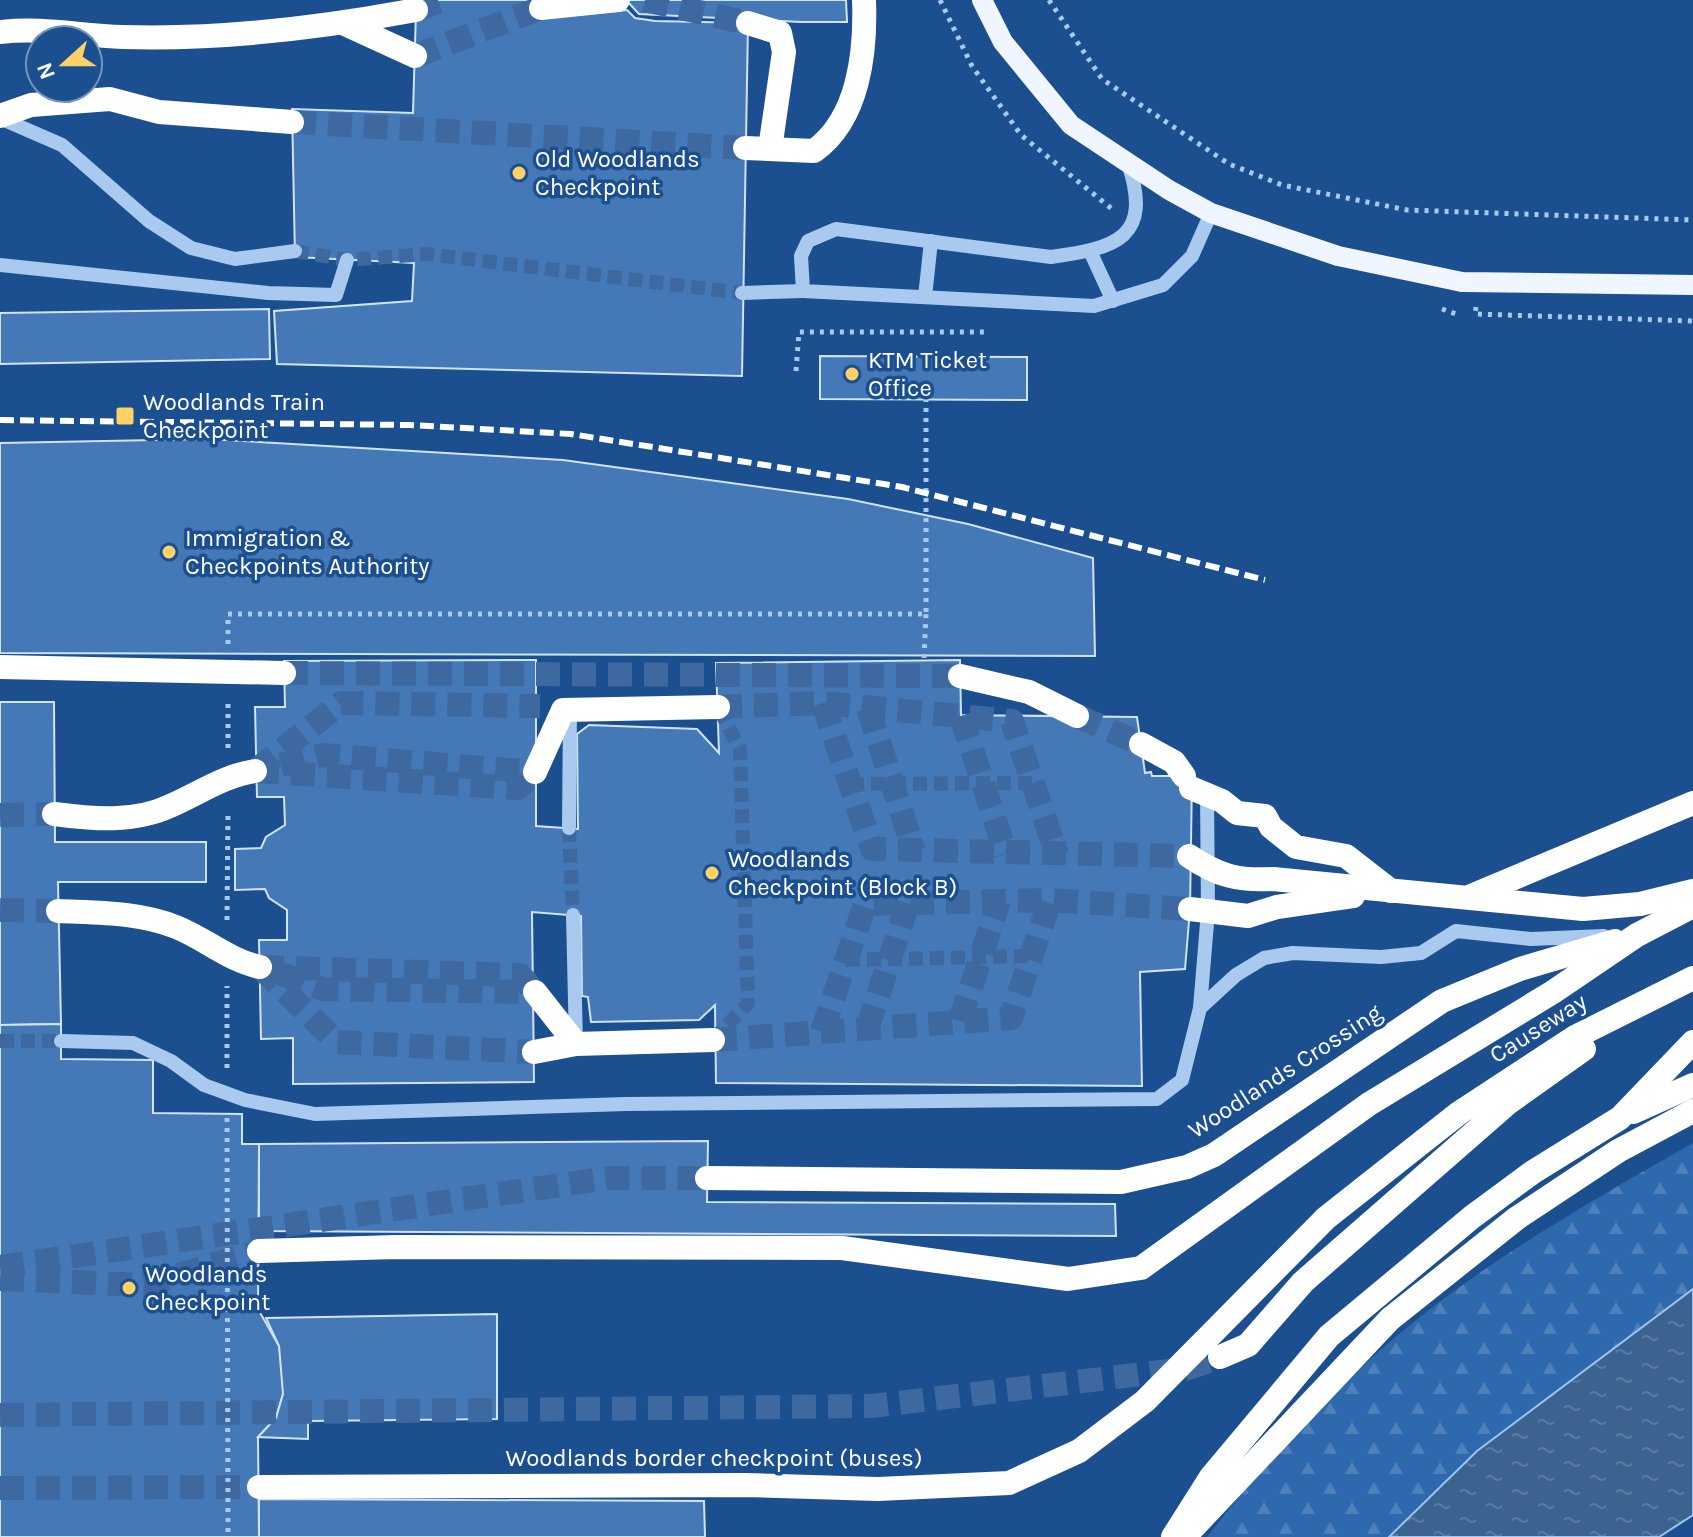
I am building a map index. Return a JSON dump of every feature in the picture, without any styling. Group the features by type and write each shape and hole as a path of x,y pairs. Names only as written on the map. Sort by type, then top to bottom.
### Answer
{"highway":[{"path":"541,8 618,0"},
{"path":"745,148 814,151 842,124 854,92 864,23 864,0"},
{"path":"0,32 45,28 122,37 314,28 416,10"},
{"path":"343,23 415,56"},
{"path":"748,23 780,33 784,52 770,149"},
{"path":"0,117 31,105 110,99 159,112 292,122"},
{"path":"0,667 284,673"},
{"path":"960,676 1029,692 1077,716"},
{"path":"535,772 558,708 718,707"},
{"path":"1141,744 1174,762 1194,786 1237,813 1265,816 1271,827 1296,847 1346,856 1391,891"},
{"path":"54,814 97,819 142,814 168,808 231,775 255,771"},
{"path":"1469,897 1693,803"},
{"path":"1198,862 1242,881 1273,879 1583,909 1614,908 1693,891"},
{"path":"1199,910 1248,916 1277,907 1391,891"},
{"name":"Woodlands Crossing","path":"259,1251 396,1247 842,1248 1068,1279 1141,1268 1369,1104 1553,992 1637,935 1693,906"},
{"path":"58,911 126,915 163,924 238,962 260,967"},
{"name":"Woodlands Crossing","path":"707,1178 1121,1182 1187,1167 1214,1155 1442,1001 1520,969 1637,935"},
{"path":"1220,1357 1248,1345 1303,1282 1508,1103 1575,1054 1640,1015 1651,997 1693,978"},
{"path":"535,992 576,1044"},
{"name":"Causeway","path":"1145,1401 1326,1218 1459,1113 1539,1059 1608,1018 1651,997"},
{"path":"534,1052 576,1044 713,1040"},
{"path":"1620,1118 1693,1042"},
{"path":"1173,1537 1211,1477 1329,1336 1472,1217 1533,1172 1620,1118 1693,1085"},
{"path":"1184,1537 1390,1319 1517,1218 1618,1151 1693,1111"},
{"name":"Woodlands border checkpoint (buses)","path":"259,1487 744,1485 878,1489 1009,1483 1079,1451 1145,1401"}],"main road":[{"path":"982,0 1003,42 1071,125 1211,213 1338,256 1462,282 1693,285"}],"lane":[{"path":"0,117 62,145 149,221 191,248 235,259 295,251"},
{"path":"803,291 801,256 808,241 836,229 1051,257 1090,251 1118,242 1132,224 1138,194 1128,163"},
{"path":"742,293 803,291 1094,306 1163,285 1192,256 1211,213"},
{"path":"925,297 931,241"},
{"path":"1090,251 1113,301"},
{"path":"0,265 268,293 336,295 347,260"},
{"path":"558,708 569,828"},
{"path":"61,1041 133,1043 171,1061 204,1085 245,1100 315,1114 626,1104 1117,1102 1157,1099 1182,1080 1200,1008 1194,786"},
{"path":"573,915 576,1044"},
{"path":"1200,1008 1236,975 1264,958 1278,955 1381,957 1421,953 1456,931 1531,939 1637,935"}],"path":[{"path":"940,0 972,66 1021,135 1132,224"},
{"path":"1049,0 1102,79 1229,164 1282,185 1407,210 1693,220"},
{"path":"1475,314 1693,321"},
{"path":"796,371 799,332 984,332"},
{"path":"924,658 926,399"},
{"path":"228,645 228,614 926,614"},
{"path":"228,692 228,755"},
{"path":"227,928 228,802"},
{"path":"227,975 227,1069"},
{"path":"227,1116 228,1537"}],"green space":[{"path":"1693,1143 1693,1289 1477,1451 1389,1537 1207,1537 1269,1462 1385,1346 1495,1262"}],"water":[{"path":"1693,1289 1693,1515 1659,1537 1389,1537 1477,1451"}],"building":[{"name":"Old Woodlands Checkpoint","path":"411,0 539,0 545,18 627,10 635,18 655,21 748,23 742,376 277,364 274,311 412,301 414,263 295,257 292,109 413,113 416,10"},
{"path":"626,0 846,0 847,22 639,14"},
{"path":"269,309 270,359 0,364 0,313"},
{"path":"820,356 1027,357 1027,400 820,399"},
{"name":"Woodlands Train Checkpoint","path":"208,439 563,460 848,499 968,524 1093,558 1095,656 0,653 0,443"},
{"name":"Woodlands Checkpoint (Block B)","path":"536,660 536,826 578,829 577,734 589,725 697,729 719,753 716,663 960,660 961,715 1137,717 1145,773 1151,772 1152,776 1192,776 1190,909 1185,969 1140,972 1142,1086 716,1083 715,1005 699,1020 591,1022 588,997 582,996 581,916 532,912 534,1082 293,1084 293,1038 261,1039 259,940 287,940 287,910 269,898 265,889 235,890 235,849 261,848 266,837 285,825 284,797 257,797 255,707 285,707 284,661"},
{"path":"0,702 54,702 55,842 206,842 206,882 58,882 61,1024 0,1025"},
{"name":"Woodlands Checkpoint","path":"61,1024 61,1059 153,1060 153,1113 242,1114 242,1144 259,1144 258,1309 279,1346 283,1394 276,1418 258,1437 259,1537 0,1537 0,1025"},
{"path":"708,1141 707,1202 1115,1204 1116,1236 259,1231 259,1144"},
{"path":"497,1314 497,1419 308,1421 308,1439 258,1437 276,1418 283,1394 279,1346 266,1318"},
{"path":"259,1499 704,1501 705,1537 259,1537"}],"tunnel":[{"path":"416,10 444,0"},
{"path":"645,0 748,23"},
{"path":"415,56 541,8"},
{"path":"292,122 745,148"},
{"path":"295,251 347,260 427,254 742,293"},
{"path":"284,673 960,676"},
{"path":"255,771 341,703 540,706"},
{"path":"823,703 872,849 1189,856"},
{"path":"718,707 823,703 1012,721 1057,855"},
{"path":"713,1040 748,1003 740,749 718,707"},
{"path":"868,708 914,851"},
{"path":"961,716 1006,854"},
{"path":"1077,716 1141,744"},
{"path":"281,765 323,755 535,772"},
{"path":"255,771 518,788 535,772"},
{"path":"850,784 1033,783"},
{"path":"0,815 54,814"},
{"path":"569,828 573,915"},
{"path":"822,1032 865,904 1050,900 1190,909"},
{"path":"713,1040 1011,1018 1050,900"},
{"path":"960,1021 999,901"},
{"path":"867,1029 908,903"},
{"path":"0,910 58,911"},
{"path":"846,960 1032,956"},
{"path":"260,967 337,1042 534,1052"},
{"path":"260,967 520,975 535,992"},
{"path":"281,974 323,989 535,992"},
{"path":"0,1041 61,1041"},
{"path":"0,1267 608,1178 707,1178"},
{"path":"0,1279 145,1285 259,1251"},
{"path":"0,1415 872,1406 1186,1369 1220,1357"},
{"path":"0,1488 259,1487"}],"railway":[{"path":"0,420 410,425 571,434 902,487 1265,580"}],"place":[{"name":"Old Woodlands Checkpoint","path":"519,173"},
{"name":"KTM Ticket Office","path":"852,374"},
{"name":"Woodlands Train Checkpoint","path":"125,416"},
{"name":"Immigration & Checkpoints Authority","path":"169,552"},
{"name":"Woodlands Checkpoint (Block B)","path":"712,873"},
{"name":"Woodlands Checkpoint","path":"129,1288"}]}
